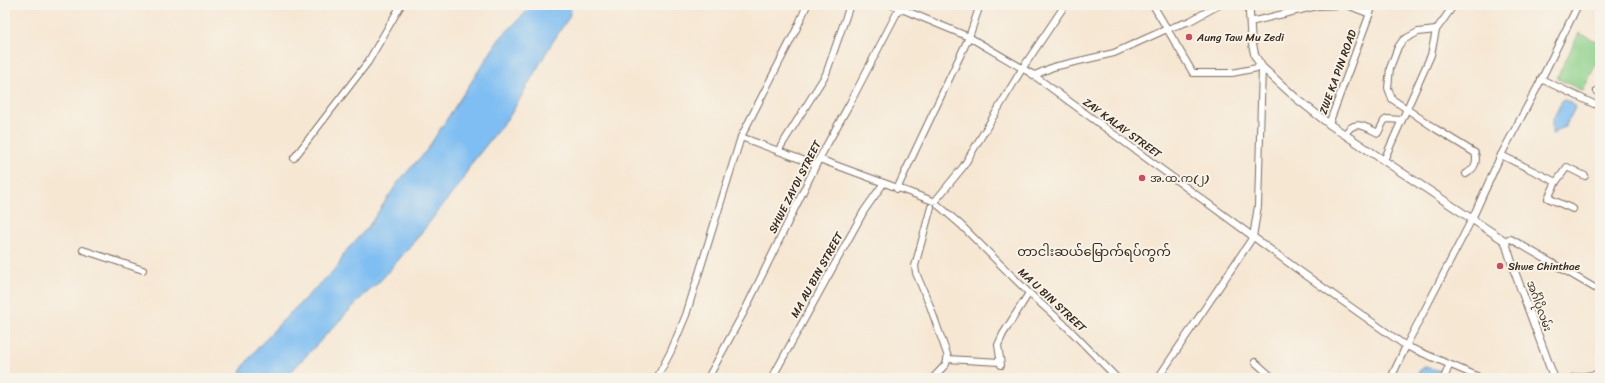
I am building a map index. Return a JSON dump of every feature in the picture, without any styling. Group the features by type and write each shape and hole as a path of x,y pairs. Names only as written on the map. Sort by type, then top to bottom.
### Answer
{"main road":[{"path":"1248,5 1251,37 1255,56 1262,67 1296,98 1345,135 1506,240"},
{"name":"အင်္ဂါပိုလမ်း","path":"1506,240 1514,270 1554,378"}],"street":[{"path":"294,158 368,62 401,5"},
{"path":"657,378 671,351 686,315 741,137 796,30 807,5"},
{"path":"778,151 826,74 850,5"},
{"name":"ZAY KALAY STREET","path":"892,5 900,7 969,37 1032,74 1253,237 1406,346 1449,366 1478,377"},
{"path":"897,189 969,37 980,5"},
{"path":"933,378 946,364 947,359 940,331 916,273 915,266 934,203 963,167 1022,69 1064,5"},
{"path":"1153,5 1193,73 1232,73 1262,67 1258,206 1253,237 1158,378"},
{"path":"1032,74 1035,75 1053,67 1114,53 1190,20 1219,5"},
{"path":"1250,22 1317,6 1342,5"},
{"path":"1347,5 1370,14"},
{"name":"ZWE KA PIN ROAD","path":"1329,124 1373,5"},
{"path":"1384,160 1431,55 1436,30 1454,5"},
{"path":"1391,378 1472,219 1501,155 1578,5"},
{"name":"SHWE ZAYDI STREET","path":"708,378 745,310 818,162 844,116 900,7"},
{"path":"1436,30 1418,32 1403,40 1398,47 1392,63 1388,80 1388,88 1392,99 1436,130 1474,153 1477,159 1475,165 1472,171 1466,174"},
{"path":"1541,79 1594,104"},
{"path":"1345,135 1347,130 1353,126 1363,126 1378,133 1384,121 1387,119 1402,120"},
{"name":"MA U BIN STREET","path":"741,137 778,151 818,162 883,184 934,203 961,225 1029,293 1066,326 1117,378"},
{"path":"1501,155 1556,182"},
{"path":"1572,209 1548,198 1556,182 1567,167 1585,176"},
{"name":"MA AU BIN STREET","path":"772,378 864,211 883,184"},
{"path":"1506,240 1511,239 1600,292"},
{"path":"83,250 144,270"},
{"path":"947,359 1001,364 998,345 1003,334 1029,293"},
{"path":"1255,362 1274,378"},
{"path":"1444,378 1449,366"},
{"path":"1572,378 1600,374"}],"green space":[{"path":"1579,33 1600,43 1600,55 1583,91 1557,78"}],"water":[{"path":"533,5 572,5 569,17 550,46 511,114 471,164 461,182 418,237 381,280 362,297 285,378 237,378 245,364 262,343 339,265 344,253 368,227 399,181 426,151 500,38"},
{"path":"1563,99 1576,106 1565,127 1556,130 1555,133 1552,134 1552,121"},
{"path":"1425,367 1442,371 1440,378 1417,378 1419,371"}],"place":[{"name":"Aung Taw Mu Zedi","path":"1189,37"},
{"name":"အ.ထ.က(၂)","path":"1142,178"},
{"name":"Shwe Chinthae","path":"1500,266"}],"district":[{"name":"တာငါးဆယ်မြောက်ရပ်ကွက်","path":"1094,251"}]}
